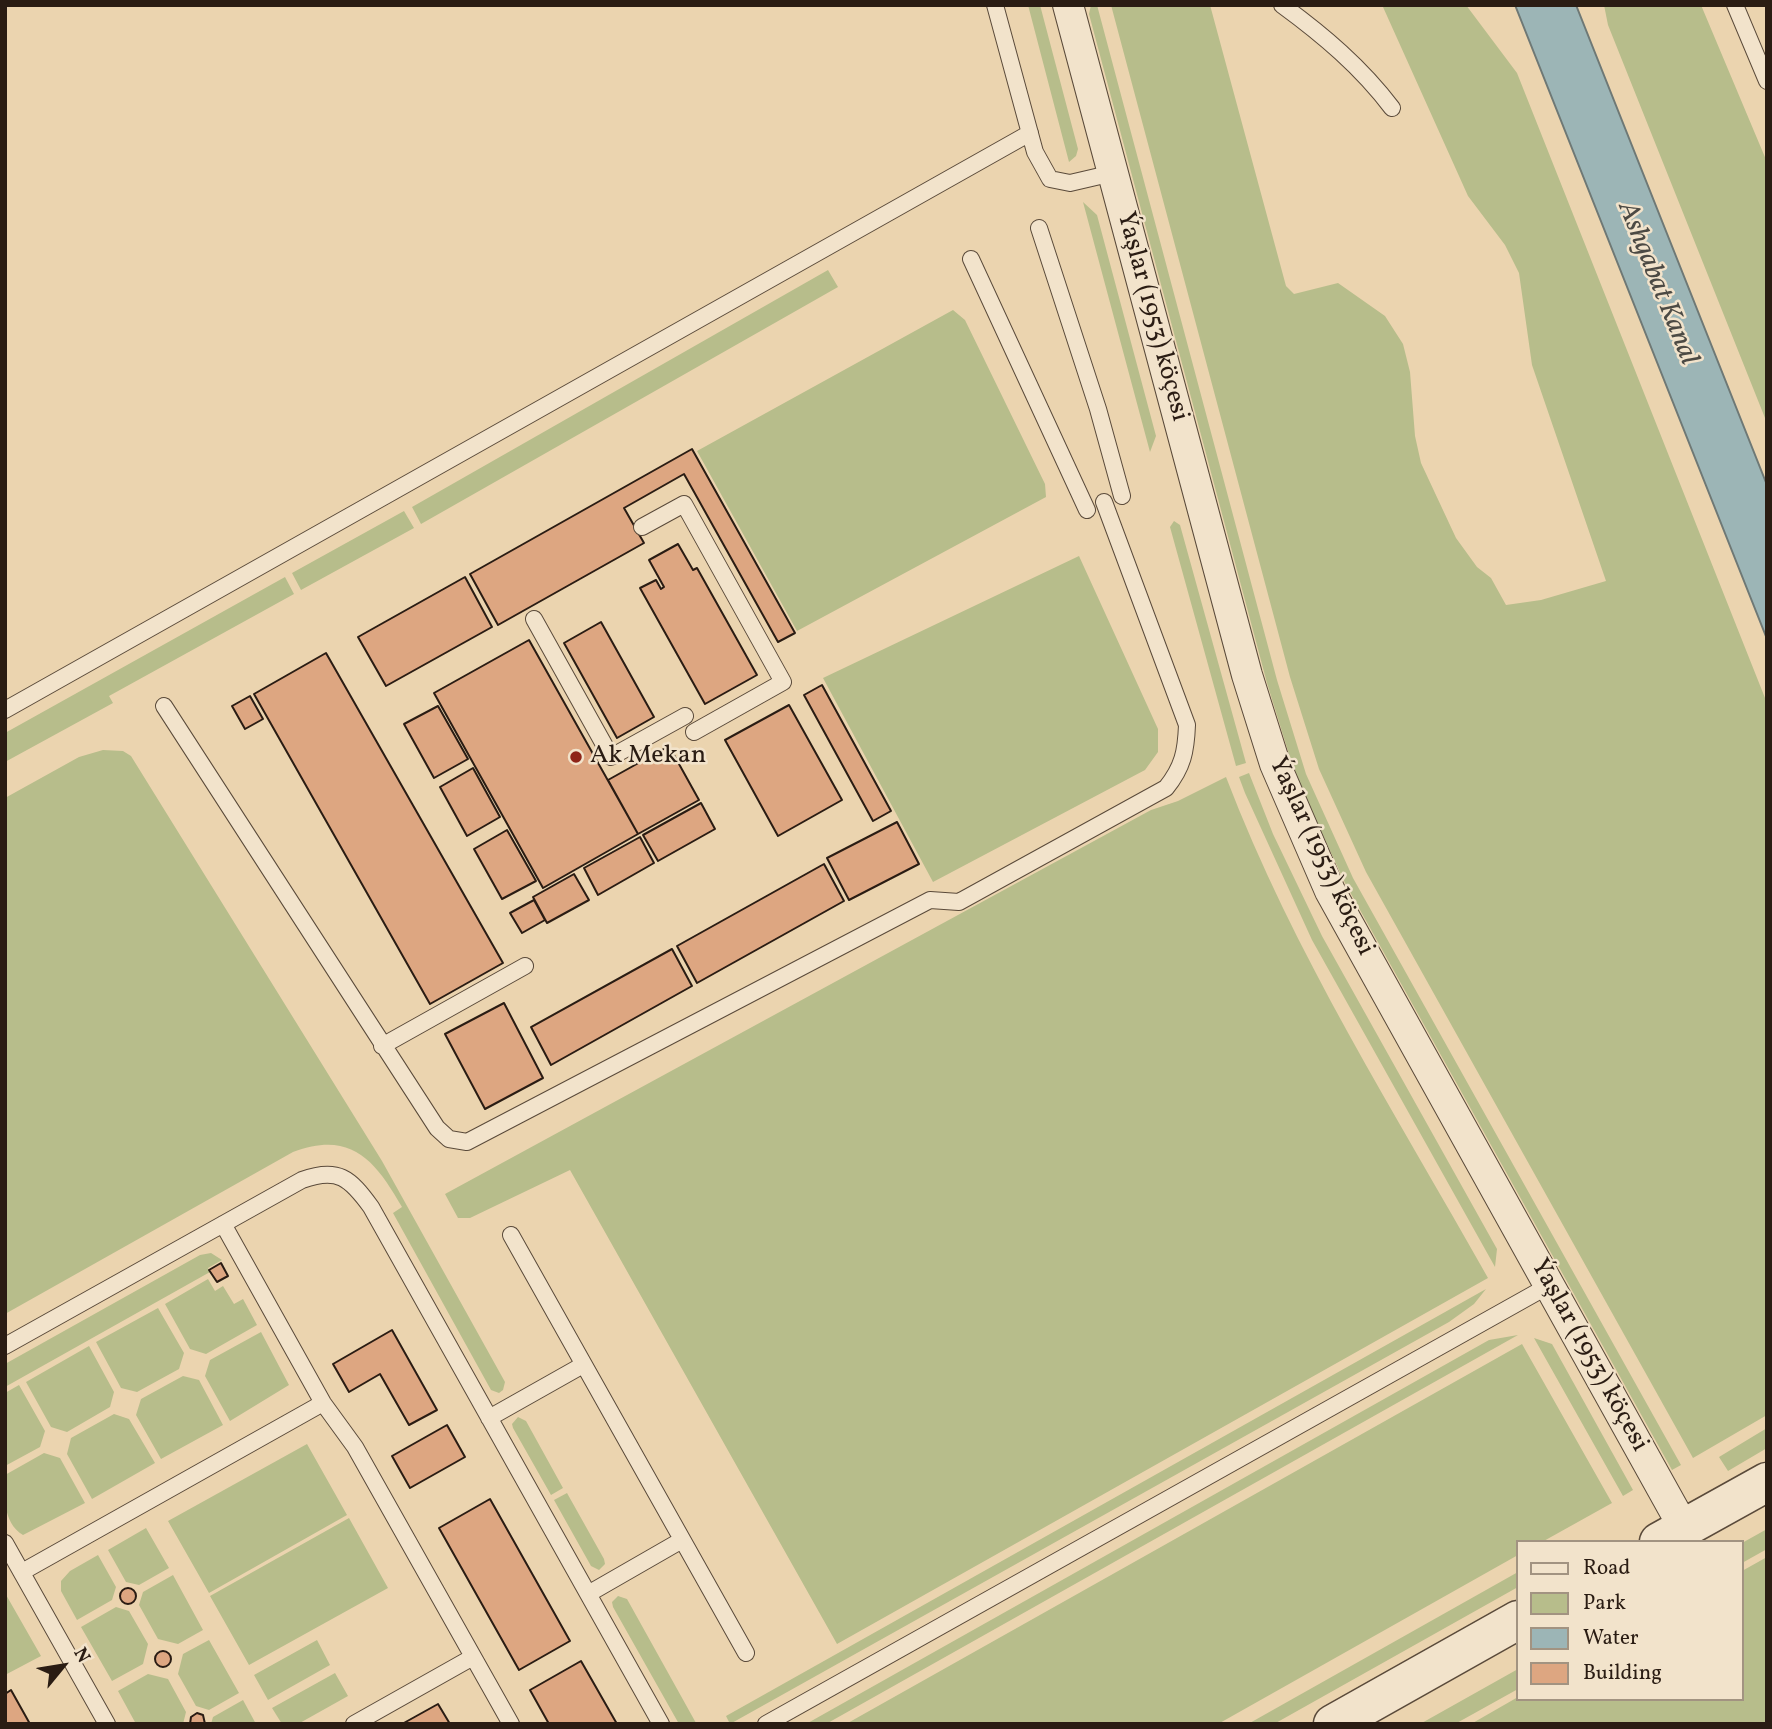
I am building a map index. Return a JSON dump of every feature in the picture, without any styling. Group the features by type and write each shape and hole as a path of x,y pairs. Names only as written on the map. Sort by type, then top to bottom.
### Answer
{"street":[{"name":"Ýaşlar (1953) köçesi","path":"1068,5 1247,675 1275,764 1330,891 1548,1286 1671,1535"},
{"path":"1671,1535 1767,1482"},
{"path":"1333,1724 1516,1621"}],"lane":[{"path":"995,5 1038,159 1050,179 1070,183 1112,173"},
{"path":"1282,5 1319,32 1373,82 1392,108"},
{"path":"1735,5 1767,81"},
{"path":"5,710 1031,133"},
{"path":"1040,228 1098,410 1122,496"},
{"path":"971,259 1087,510"},
{"path":"164,706 382,1046 438,1128 450,1139 467,1142 930,900 959,902 1166,788 1180,771 1186,751 1187,725 1104,502"},
{"path":"642,527 684,504 783,682 694,732"},
{"path":"534,620 611,757 685,716"},
{"path":"382,1046 525,966"},
{"path":"5,1346 302,1180 325,1174 345,1179 356,1187 371,1208 661,1724"},
{"path":"223,1224 323,1403 355,1447 511,1724"},
{"path":"511,1235 746,1653"},
{"path":"766,1724 1548,1286"},
{"path":"489,1418 583,1364"},
{"path":"22,1572 323,1403"},
{"path":"588,1594 682,1540"},
{"path":"5,1543 107,1724"},
{"path":"354,1724 473,1657"}],"green space":[{"path":"1028,5 1040,5 1078,149 1076,156 1069,162"},
{"path":"1091,5 1097,5 1277,680 1306,774 1353,878 1681,1465 1672,1470 1345,883 1296,777 1267,683 1089,14"},
{"path":"1111,5 1210,5 1286,286 1294,294 1338,283 1385,316 1403,344 1410,372 1415,436 1421,463 1456,538 1477,567 1491,578 1506,605 1541,600 1606,581 1532,365 1519,273 1505,245 1468,196 1383,7 1466,5 1517,73 1767,703 1767,1415 1693,1458 1366,872 1319,769 1290,677"},
{"path":"1604,5 1701,5 1767,162 1767,423 1608,25"},
{"path":"1083,202 1097,215 1156,436 1150,452"},
{"path":"828,270 838,287 421,524 412,507"},
{"path":"953,310 965,320 1045,484 1046,497 797,631 697,451"},
{"path":"404,511 414,528 301,590 292,573"},
{"path":"1174,521 1180,525 1246,763 1236,766 1170,527"},
{"path":"1079,556 1158,729 1158,752 1145,770 933,882 823,678"},
{"path":"285,577 294,594 109,696 113,703 5,762 5,733"},
{"path":"103,750 123,751 131,756 382,1161 505,1382 499,1393 491,1390 393,1213 402,1207 392,1190 371,1163 346,1147 313,1146 293,1152 5,1314 5,798 79,757"},
{"path":"1249,773 1273,834 1322,936 1497,1249 1495,1267 1312,940 1245,793 1239,777"},
{"path":"1226,777 1282,906 1314,970 1488,1278 837,1644 570,1170 470,1218 458,1218 445,1194 1151,810 1178,801"},
{"path":"211,1253 222,1260 208,1268 210,1272 5,1387 5,1364 200,1255"},
{"path":"208,1279 215,1291 223,1286 234,1304 243,1299 257,1325 206,1354 190,1349 165,1304"},
{"path":"1486,1289 1474,1304 1449,1322 730,1724 726,1716"},
{"path":"158,1308 184,1353 179,1369 137,1392 121,1388 96,1342"},
{"path":"261,1332 289,1385 230,1421 205,1376 210,1360"},
{"path":"1518,1335 826,1724 806,1724 1489,1340"},
{"path":"1534,1338 1552,1344 1633,1490 1623,1496"},
{"path":"1522,1344 1612,1503 1546,1540 1516,1540 1516,1556 1218,1724 846,1724"},
{"path":"89,1346 114,1392 110,1407 67,1432 51,1427 26,1382"},
{"path":"183,1376 199,1380 223,1425 161,1459 136,1415 141,1399"},
{"path":"19,1385 45,1431 40,1447 5,1466 5,1393"},
{"path":"114,1414 129,1419 155,1463 92,1499 67,1454 71,1438"},
{"path":"518,1417 526,1421 563,1488 551,1495 513,1428 512,1424"},
{"path":"1767,1428 1767,1448 1728,1471 1719,1457"},
{"path":"307,1444 347,1515 209,1593 168,1521"},
{"path":"44,1453 60,1458 85,1503 23,1535 16,1530 8,1516 5,1475"},
{"path":"567,1493 604,1559 605,1564 599,1570 591,1566 554,1500"},
{"path":"349,1518 388,1588 249,1665 210,1596"},
{"path":"146,1528 169,1568 139,1585 126,1582 108,1550"},
{"path":"1767,1529 1767,1549 1744,1562 1744,1542"},
{"path":"98,1555 116,1587 112,1600 77,1620 61,1591 61,1581 70,1571"},
{"path":"1767,1557 1767,1724 1471,1724 1516,1698 1516,1701 1744,1701 1744,1570"},
{"path":"1516,1573 1516,1588 1274,1724 1248,1724"},
{"path":"173,1575 203,1630 178,1644 158,1639 139,1605 143,1592"},
{"path":"5,1593 41,1656 5,1675"},
{"path":"618,1596 627,1599 696,1723 679,1724 613,1607 612,1602"},
{"path":"116,1607 129,1611 148,1644 143,1664 112,1681 81,1627"},
{"path":"209,1640 239,1693 209,1710 196,1706 178,1674 183,1654"},
{"path":"317,1640 330,1665 268,1700 254,1675"},
{"path":"1516,1670 1516,1690 1455,1724 1420,1724"},
{"path":"335,1673 348,1696 298,1724 282,1724 272,1708"},
{"path":"148,1674 168,1679 186,1712 183,1724 136,1724 118,1691"},
{"path":"243,1700 256,1724 211,1724 213,1717"}],"water":[{"name":"Ashgabat Kanal","path":"1515,5 1576,5 1767,485 1767,639"}],"building":[{"path":"692,449 795,633 778,642 684,474 624,508 644,543 498,625 470,574"},
{"path":"678,544 693,570 697,568 757,675 705,704 640,588 656,580 661,589 664,587 649,560"},
{"path":"465,577 492,627 386,686 358,637"},
{"path":"601,622 654,717 617,738 564,643"},
{"path":"529,640 638,834 543,888 434,693"},
{"path":"326,653 503,963 430,1004 254,694"},
{"path":"822,685 891,811 873,821 804,695"},
{"path":"250,696 263,719 245,729 232,706"},
{"path":"789,705 842,800 778,836 725,740"},
{"path":"438,706 468,759 434,778 404,724"},
{"path":"669,746 699,800 638,834 608,780"},
{"path":"473,768 500,817 467,836 440,787"},
{"path":"701,803 715,829 658,861 643,835"},
{"path":"897,822 919,864 849,900 827,858"},
{"path":"507,830 536,881 502,899 474,849"},
{"path":"640,837 654,863 598,895 584,868"},
{"path":"824,864 844,901 697,983 677,946"},
{"path":"574,874 589,900 547,923 533,897"},
{"path":"534,900 545,920 522,933 510,913"},
{"path":"672,949 692,986 551,1065 531,1027"},
{"path":"504,1003 543,1078 485,1109 445,1034"},
{"path":"221,1263 228,1276 217,1282 209,1270"},
{"path":"392,1330 437,1410 409,1425 380,1374 349,1392 333,1364"},
{"path":"447,1425 465,1457 410,1488 392,1456"},
{"path":"490,1499 570,1641 519,1670 439,1528"},
{"path":"128,1588 136,1596 128,1604 120,1596"},
{"path":"163,1651 171,1659 163,1667 155,1659"},
{"path":"581,1661 617,1724 549,1724 530,1690"},
{"path":"11,1690 30,1724 5,1724 5,1694"},
{"path":"438,1704 450,1724 402,1724"},
{"path":"197,1713 203,1715 205,1724 190,1724 191,1717"}],"place":[{"name":"Ak Mekan","path":"576,757"}]}
